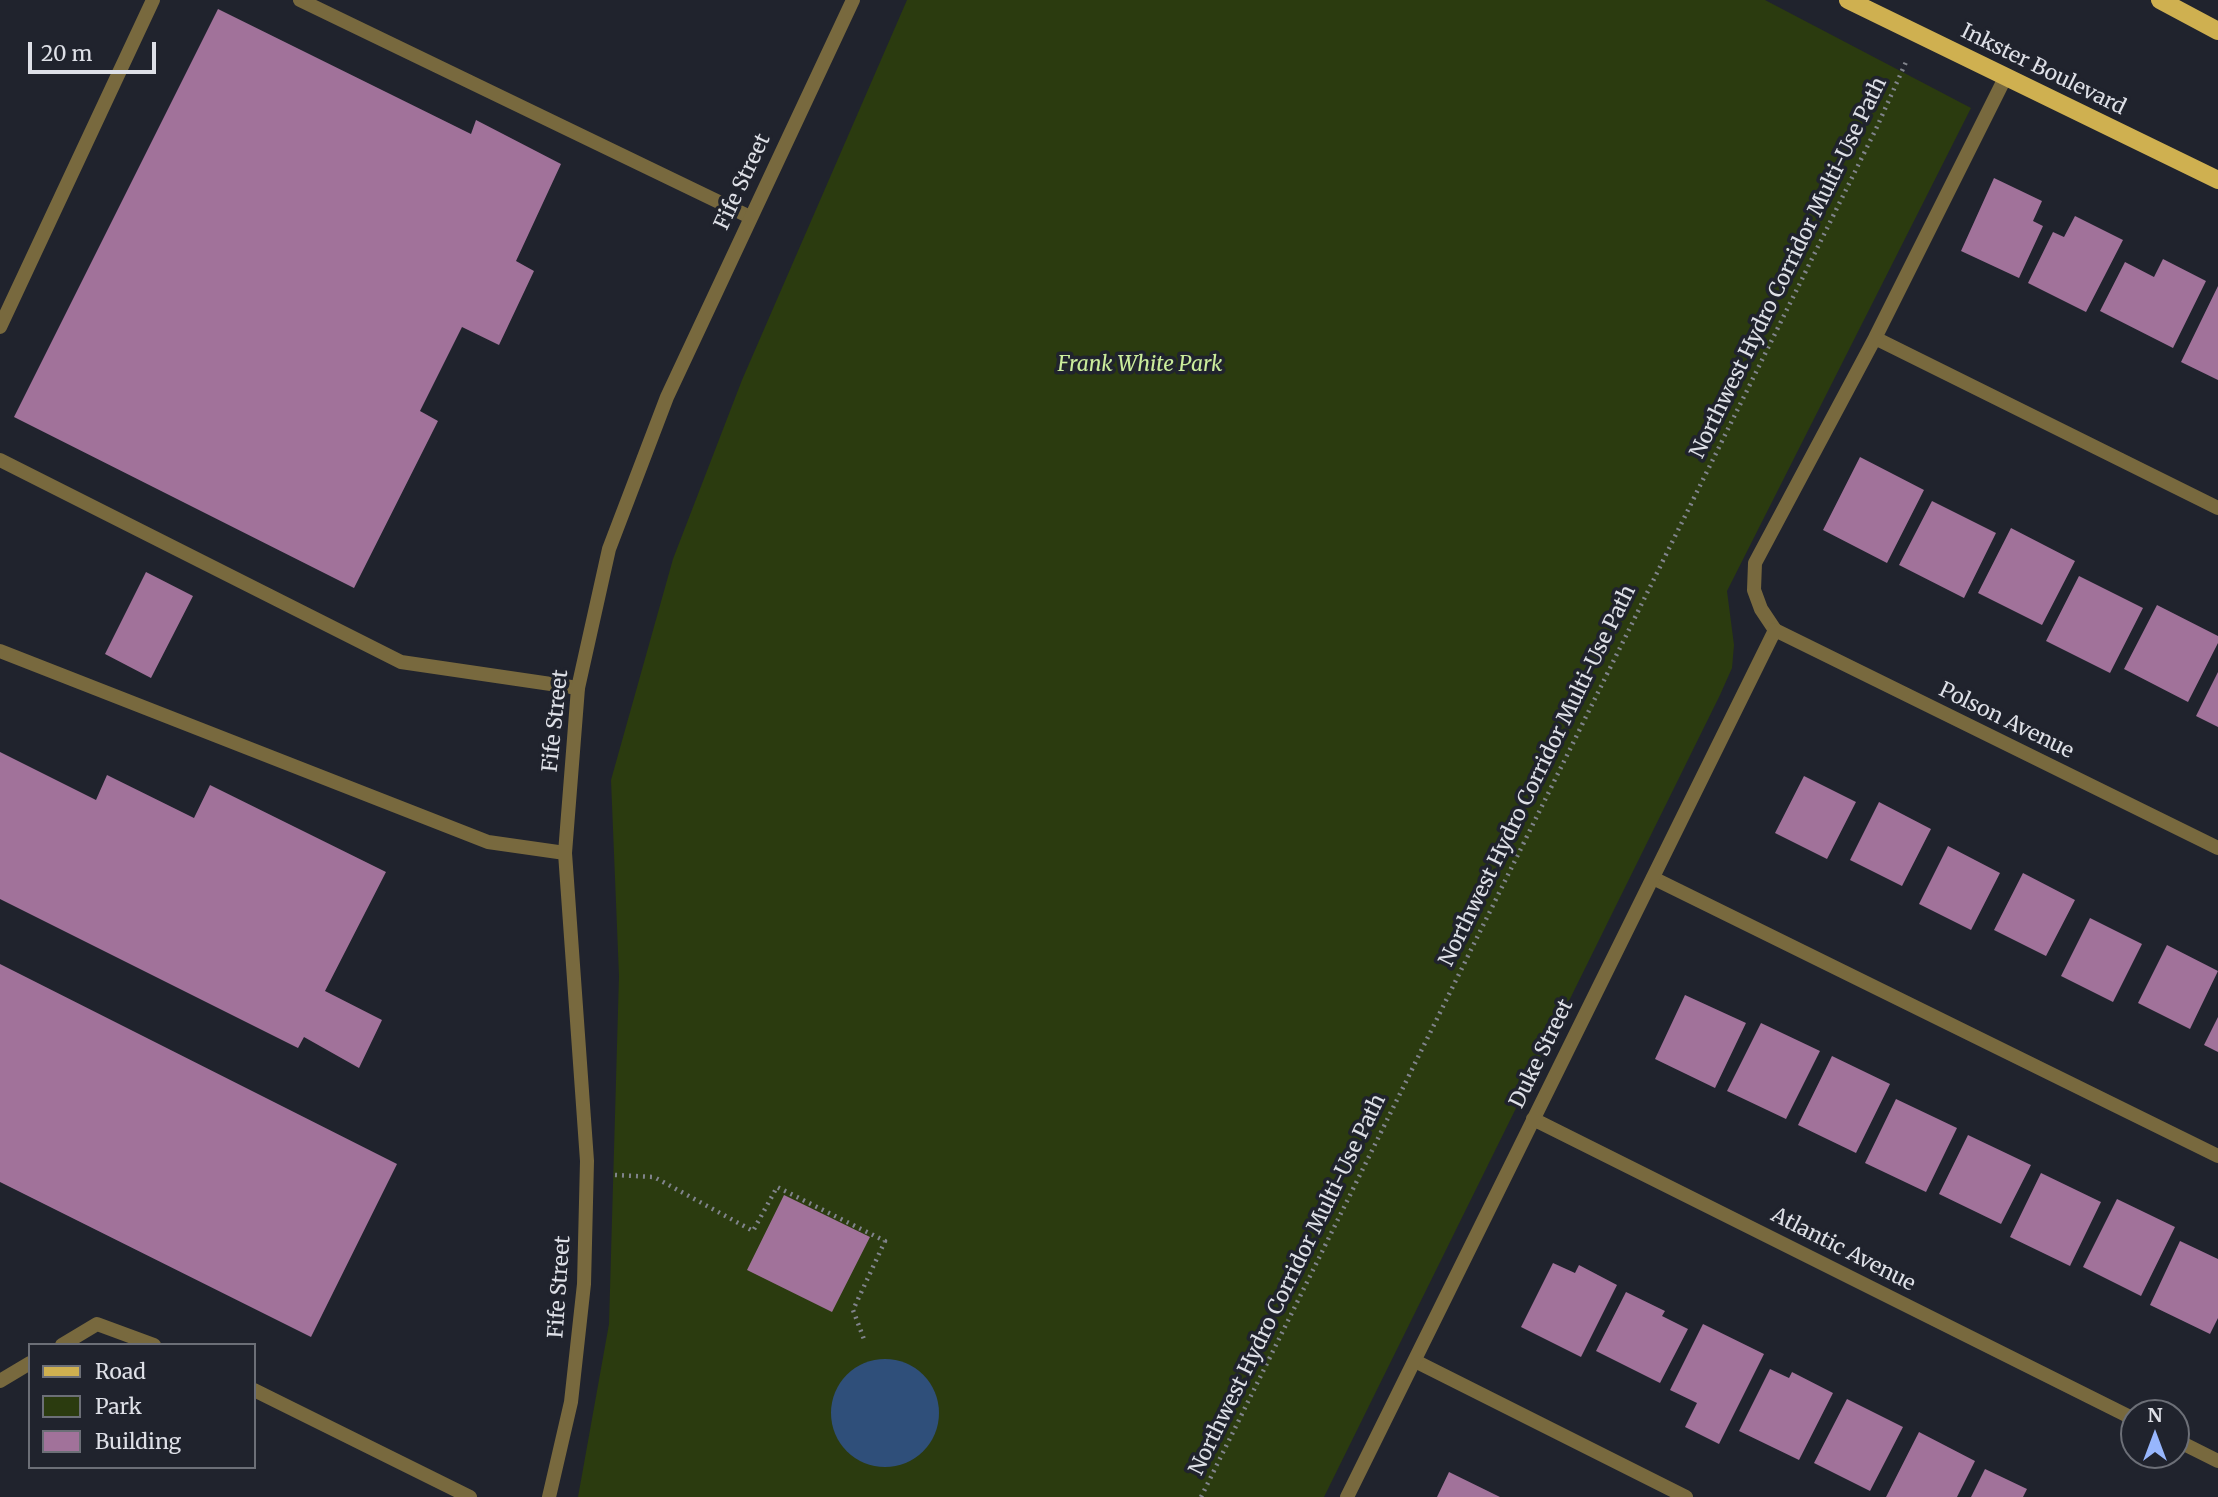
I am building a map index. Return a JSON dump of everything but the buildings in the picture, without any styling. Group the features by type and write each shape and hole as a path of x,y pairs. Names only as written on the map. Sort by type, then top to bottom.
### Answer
{"main road":[{"name":"Inkster Boulevard","path":"1848,0 2218,180"},
{"path":"2160,0 2218,31"}],"street":[{"path":"0,327 153,0"},
{"path":"300,0 750,217"},
{"name":"Fife Street","path":"549,1497 571,1402 584,1284 587,1175 565,853 578,688 609,549 667,397 853,0"},
{"path":"1775,630 1761,609 1755,590 1755,563 1875,338 2005,78"},
{"path":"1875,338 2218,508"},
{"path":"0,460 401,662 578,688"},
{"name":"Polson Avenue","path":"1775,630 2218,849"},
{"name":"Duke Street","path":"1348,1497 1775,630"},
{"path":"0,651 488,842 565,853"},
{"path":"1653,878 2218,1156"},
{"name":"Atlantic Avenue","path":"1534,1119 2120,1412"},
{"path":"65,1343 97,1324 149,1343"},
{"path":"1415,1361 1686,1497"},
{"path":"0,1381 28,1364"},
{"path":"256,1391 470,1497"},
{"path":"2190,1447 2218,1461"}],"path":[{"name":"Northwest Hydro Corridor Multi-Use Path","path":"1201,1497 1877,129 1903,69"},
{"path":"587,1175 653,1177 753,1231 777,1187 885,1241 853,1310 865,1342"}],"green space":[{"name":"Frank White Park","path":"907,0 1765,0 1971,108 1727,591 1734,645 1732,668 1720,695 1324,1497 578,1497 609,1324 619,976 611,780 673,559 742,380"}],"water":[{"path":"885,1359 906,1363 923,1375 935,1392 939,1413 935,1434 923,1451 906,1463 885,1467 864,1463 847,1451 835,1434 831,1413 835,1392 847,1375 864,1363"}]}
